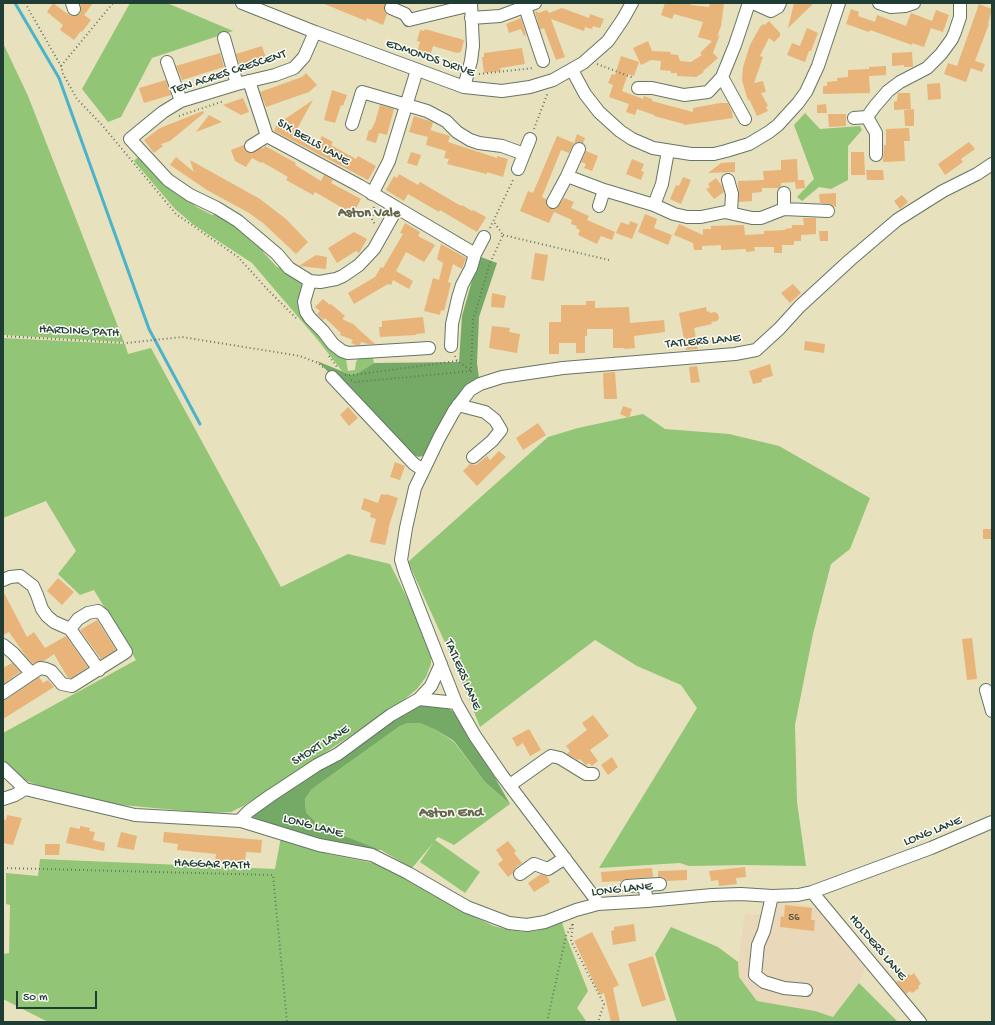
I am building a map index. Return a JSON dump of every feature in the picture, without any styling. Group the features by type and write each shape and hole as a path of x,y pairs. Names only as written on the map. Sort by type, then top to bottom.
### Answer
{"street":[{"name":"EDMONDS DRIVE","path":"242,3 315,32 464,87 502,91 530,87 553,80 572,70 591,57 608,41 632,3"},
{"path":"638,88 652,88 684,95 708,92 722,77 735,45 749,3"},
{"path":"753,3 771,11 778,7 780,3"},
{"path":"572,70 584,94 598,112 620,131 643,144 668,151 703,154 726,151 749,144 769,132 778,125 798,104 806,92 818,66 839,3"},
{"path":"879,3 891,7 906,6 914,3"},
{"path":"854,118 867,117 888,91 900,82 927,68 935,61 952,39 958,25 960,3"},
{"path":"391,8 405,14 409,20 471,4 472,52 464,87"},
{"path":"471,18 500,16 530,5 543,61"},
{"name":"TEN ACRES CRESCENT","path":"310,281 289,268 277,254 238,221 217,208 190,195 168,180 130,139 163,112 181,101 294,68 304,57 315,32"},
{"name":"SIX BELLS LANE","path":"224,38 267,136 372,194"},
{"path":"167,62 181,101"},
{"path":"417,70 389,161 372,194 475,254"},
{"path":"652,88 654,76"},
{"path":"722,77 745,119"},
{"path":"352,124 362,92 437,116 446,121 464,137 479,143 502,146 524,154"},
{"path":"867,117 876,133 876,155"},
{"path":"251,146 267,136"},
{"path":"518,169 530,139"},
{"path":"553,202 579,149"},
{"path":"654,205 663,178 668,151"},
{"name":"TATLERS LANE","path":"598,904 475,736 456,703 442,664 405,573 401,560 415,488 439,438 458,405 470,390 480,384 502,377 563,368 735,354 756,350 779,329 800,306 850,260 897,220 992,164"},
{"path":"567,176 604,190 654,205 674,214 693,218 726,212 756,218 765,217 784,209 828,212"},
{"path":"728,180 732,194 731,212"},
{"path":"599,206 604,190"},
{"path":"784,193 784,209"},
{"path":"397,208 380,240 368,257 359,265 347,274 329,280 310,281 304,302 306,312 323,331 332,344 348,353 428,348"},
{"path":"451,346 453,319 462,284 471,268 475,254 484,237"},
{"path":"338,374 414,464 423,470"},
{"path":"458,405 485,412 495,420 501,430 492,441 473,457"},
{"path":"3,580 10,577 20,576 33,586 42,609 47,616 54,622 70,629 99,670"},
{"path":"4,691 40,668 51,671 62,684 72,686 126,652 103,615 98,611 88,613 78,619 70,629"},
{"path":"3,645 13,653 31,673"},
{"name":"SHORT LANE","path":"241,821 248,811 317,765 338,754 391,715 419,699 431,686 442,664"},
{"path":"986,690 992,711"},
{"path":"419,699 456,703"},
{"path":"510,785 551,756 560,758 586,774 593,774"},
{"path":"3,768 25,789 15,795 3,799"},
{"name":"LONG LANE","path":"25,789 135,815 241,821 319,845 372,856 408,873 467,907 509,923 527,925 545,922 576,910 598,904 712,895 741,894 772,896 798,895 812,892 931,848 992,822"},
{"path":"520,874 534,864 548,869 565,858"},
{"path":"627,886 660,884"},
{"path":"642,885 645,890 646,901"},
{"name":"HOLDERS LANE","path":"812,892 920,1022"},
{"path":"772,896 764,931 758,945 755,975 764,982 784,988 806,990"}],"path":[{"path":"26,3 61,66 63,74 77,99 102,126 176,214 238,257 301,323"},
{"path":"61,66 112,3"},
{"path":"591,57 599,66 635,78 638,88"},
{"path":"530,139 553,80"},
{"path":"178,116 230,99"},
{"path":"484,237 494,222 518,169"},
{"path":"372,194 375,206 372,220 380,240"},
{"path":"503,235 609,260"},
{"name":"HARDING PATH","path":"3,336 126,343 182,337 282,352 300,356 318,363"},
{"path":"451,346 457,361 472,371"},
{"path":"325,351 338,374 353,375 457,361"},
{"name":"HAGGAR PATH","path":"3,868 273,875 288,1022"},
{"path":"547,1022 566,936 575,920 576,910"},
{"path":"573,923 571,941 604,1004 598,1022"}],"shaded area":[{"path":"764,901 807,905 819,910 867,963 859,983 833,1017 815,1011 757,1001 739,977 738,962 745,914 761,915"}],"green space":[{"path":"130,3 167,3 233,31 152,58 121,117 108,122 82,89"},
{"path":"3,43 28,96 124,342 3,335"},
{"path":"805,113 820,129 860,126 862,130 848,146 848,180 831,189 819,187 802,201 797,197 814,179 794,125"},
{"path":"139,156 193,201 195,206 212,215 217,214 239,228 263,247 263,252 277,267 282,267 300,281 303,288 300,297 346,359 348,371 355,370 356,362 360,356 372,355 374,363 358,373 351,375 342,371 317,339 252,263 194,225 175,209 134,161"},
{"path":"481,257 497,263 479,317 477,363 479,378 468,385 425,455 419,457 414,455 317,361 351,375 358,373 374,363 459,362 462,316 473,277"},
{"path":"3,338 125,344 128,354 151,348 281,587 348,554 390,564 427,637 431,653 431,664 426,677 417,689 400,703 320,756 243,806 231,812 208,813 122,805 50,790 22,779 3,760 3,733 136,660 94,590 80,595 58,574 76,551 46,501 3,518"},
{"path":"643,414 665,429 729,434 779,446 870,498 850,549 831,564 813,634 795,725 797,802 806,866 689,866 680,863 599,868 697,708 681,685 637,666 595,640 480,727 458,671 408,562 548,437 578,428"},
{"path":"430,703 442,705 458,716 510,804 485,782 454,741 436,730 420,723 408,723 400,726 312,789 305,799 306,812 319,826 381,850 360,848 304,837 253,817 254,813 407,709"},
{"path":"408,723 420,723 436,730 454,742 485,782 510,804 454,845 438,837 435,840 480,872 465,893 420,862 433,843 412,868 381,850 319,826 306,812 305,799 312,789 400,726"},
{"path":"281,837 328,854 373,863 398,874 464,912 494,926 524,932 536,931 562,922 588,991 577,1008 586,1021 48,1022 3,999 3,954 9,953 10,905 6,904 6,873 38,876 40,859 275,869"},
{"path":"671,927 718,947 738,962 739,977 757,1001 815,1011 833,1017 859,983 898,1022 677,1022 655,954"}],"building":[{"path":"53,3 69,15 73,16 80,14 80,3 93,3 84,15 91,20 74,40 60,30 63,25 47,12"},
{"path":"322,3 386,3 384,9 387,14 383,25 367,18 366,21"},
{"path":"665,3 691,3 691,5 709,7 710,3 724,3 721,26 717,37 720,34 713,53 718,58 703,71 704,72 696,77 677,76 677,73 660,70 661,61 651,60 641,65 633,48 648,41 652,51 671,52 670,54 678,55 680,61 691,62 702,55 700,53 712,41 698,37 703,22 674,14 672,19 661,15"},
{"path":"794,3 814,3 788,28"},
{"path":"979,4 992,9 989,24 975,61 985,64 982,72 971,68 966,82 944,74 948,63 957,66"},
{"path":"562,8 589,18 590,14 604,19 600,28 593,26 592,29 585,27 584,31 551,19 565,57 556,60 544,28 540,30 535,12 537,11 538,13 547,10 549,13"},
{"path":"851,9 859,12 858,16 875,22 877,15 906,26 911,13 932,21 936,10 949,15 943,32 931,28 924,47 912,43 912,45 870,30 869,32 846,24"},
{"path":"521,18 526,35 524,36 521,29 509,33 506,24"},
{"path":"769,21 780,33 780,36 774,42 769,38 760,56 763,57 754,83 763,81 766,92 761,93 768,106 766,107 768,111 757,116 749,99 748,101 742,80 743,67 750,45 760,27"},
{"path":"807,28 818,33 805,62 787,55 792,43 800,46"},
{"path":"425,29 464,40 461,52 457,53 433,46 429,60 416,56 420,42 417,41 420,30 424,31"},
{"path":"262,46 267,61 241,69 236,54"},
{"path":"522,48 525,64 500,68 501,71 484,73 482,57 484,57 484,53"},
{"path":"912,52 913,67 904,67 904,65 892,66 892,53"},
{"path":"220,53 224,67 182,80 176,66"},
{"path":"621,56 639,62 634,76 628,74 622,91 643,99 644,96 652,99 652,101 693,112 693,108 728,103 733,118 684,125 637,109 635,115 626,112 629,104 609,97 613,85 608,83 612,74 615,75"},
{"path":"886,66 886,75 869,76 870,93 823,94 823,86 827,86 827,82 837,81 837,78 848,77 848,70 869,69 869,67"},
{"path":"306,73 317,85 309,92 266,107 260,92 302,77"},
{"path":"166,80 171,95 144,103 139,88"},
{"path":"940,83 941,99 928,100 927,84"},
{"path":"332,90 347,95 343,106 341,105 335,123 324,120"},
{"path":"898,93 910,93 911,109 894,110 894,102 897,101"},
{"path":"243,98 249,112 241,115 223,105"},
{"path":"313,100 297,129 319,141 322,136 333,142 331,145 356,159 358,156 376,166 368,180 274,131 277,124 281,126 285,119"},
{"path":"826,104 827,113 817,113 817,105"},
{"path":"380,105 394,109 387,135 379,133 376,143 366,140 369,130 371,130 375,122"},
{"path":"914,109 914,126 905,126 904,110"},
{"path":"203,111 204,113 170,141 161,144 163,146 154,153 144,140 160,128"},
{"path":"828,114 846,114 846,126 829,127"},
{"path":"209,115 222,122 196,132"},
{"path":"414,116 433,122 431,130 450,136 448,142 497,158 497,156 508,159 503,177 487,172 487,174 447,164 449,159 444,158 446,151 426,145 428,137 409,132"},
{"path":"909,128 910,141 904,141 905,161 883,162 884,145 886,145 886,129"},
{"path":"577,134 585,138 583,143 574,143"},
{"path":"557,136 574,143 569,153 561,150 542,197 546,199 547,206 553,209 557,208 564,198 574,202 571,208 589,216 587,220 615,232 612,240 601,236 597,244 578,235 580,230 576,228 577,226 571,224 572,220 554,212 549,223 520,211 528,191 533,193"},
{"path":"969,142 975,149 961,159 963,162 945,175 938,164"},
{"path":"244,145 245,150 251,153 262,148 263,149 265,146 296,163 295,165 321,181 324,175 333,180 331,183 361,199 353,214 315,192 313,195 286,180 288,177 262,162 261,163 252,158 246,167 235,161 231,150"},
{"path":"586,151 598,156 592,171 584,168 586,164 581,162"},
{"path":"411,152 421,155 417,166 407,163"},
{"path":"851,152 864,152 865,175 851,175"},
{"path":"176,157 194,172 190,160 260,199 286,219 308,242 296,254 263,223 249,213 207,190 170,165"},
{"path":"632,159 644,164 641,171 644,172 641,180 626,174"},
{"path":"797,159 798,180 804,180 805,188 796,189 795,182 781,183 779,188 762,188 762,192 752,193 752,201 739,202 738,181 764,180 763,171 781,170 781,160"},
{"path":"735,162 735,172 708,173 721,163"},
{"path":"866,170 883,170 884,180 867,180"},
{"path":"399,174 418,185 420,182 461,206 462,205 486,217 477,232 440,210 439,212 408,194 404,201 386,190 394,176 397,178"},
{"path":"683,177 691,180 681,204 670,199 676,185 679,186"},
{"path":"716,178 722,186 724,192 714,199 706,189 710,187 708,184"},
{"path":"836,193 836,207 829,204 820,203 819,194"},
{"path":"902,195 908,202 900,209 894,201"},
{"path":"645,214 657,219 654,228 672,235 668,245 638,232"},
{"path":"803,218 816,218 816,234 801,235 801,241 794,241 794,245 782,245 782,253 774,253 774,247 754,247 755,251 746,252 746,249 721,250 721,245 702,246 702,250 694,250 693,243 674,235 679,224 703,235 703,229 711,229 711,226 744,225 745,235 764,234 764,231 785,230 792,228 792,225 804,225"},
{"path":"630,221 638,224 632,239 616,233 621,222 629,225"},
{"path":"405,223 420,232 418,236 435,245 424,262 406,252 396,271 413,281 409,289 393,280 391,285 388,284 354,304 348,293 375,277 381,267 383,268 403,234 400,233"},
{"path":"819,231 828,231 828,241 820,241"},
{"path":"354,232 367,239 359,253 356,251 337,263 328,248"},
{"path":"441,244 466,258 462,269 453,264 448,282 451,283 444,311 441,310 440,315 424,311 433,278 439,280 443,263 437,259"},
{"path":"535,253 548,255 544,281 531,279"},
{"path":"316,255 327,257 326,269 299,266"},
{"path":"793,284 801,293 790,303 781,293"},
{"path":"492,293 506,296 504,308 491,307"},
{"path":"323,299 345,316 342,319 353,324 375,344 361,342 360,345 356,345 351,343 353,340 340,335 341,333 325,318 323,320 317,314 320,311 315,307"},
{"path":"586,301 595,301 595,308 629,307 630,323 664,320 665,332 634,336 635,348 625,349 613,348 613,329 587,329 587,336 585,336 585,353 576,353 576,343 559,343 559,354 549,354 549,322 561,322 561,305 586,305"},
{"path":"706,307 707,312 715,312 718,314 719,318 717,321 711,322 712,324 694,328 698,349 686,350 679,313"},
{"path":"423,317 425,333 380,337 379,327 382,327 382,321"},
{"path":"492,326 510,328 509,332 520,334 517,353 489,348"},
{"path":"805,341 825,344 824,353 804,350"},
{"path":"770,364 773,376 762,379 762,382 753,384 749,371"},
{"path":"697,366 700,382 691,383 689,367"},
{"path":"615,372 617,399 604,399 603,373"},
{"path":"623,406 632,409 629,418 620,414"},
{"path":"348,407 358,418 349,426 340,415"},
{"path":"538,423 546,435 523,450 516,438"},
{"path":"499,451 506,457 477,486 463,471 470,464 476,465 487,456 490,460"},
{"path":"395,462 405,466 400,480 390,477"},
{"path":"381,494 398,498 388,529 385,545 370,542 376,519 370,517 371,513 361,509 364,498 378,503"},
{"path":"983,529 992,529 992,539 983,539"},
{"path":"58,578 74,592 62,605 47,591"},
{"path":"3,591 27,637 34,632 45,648 66,636 88,667 71,678 68,678 54,654 44,661 33,664 9,632 3,635"},
{"path":"97,620 116,650 101,659 80,630"},
{"path":"972,638 977,679 967,680 962,639"},
{"path":"12,663 20,672 3,684 3,668"},
{"path":"39,677 43,683 48,680 54,687 3,719 3,700 7,699"},
{"path":"593,715 609,736 590,750 598,761 592,766 589,763 586,765 580,759 578,760 567,754 570,751 566,746 587,730 582,723"},
{"path":"529,729 541,750 530,756 523,743 517,747 512,738"},
{"path":"612,757 618,767 608,775 601,765"},
{"path":"7,815 22,818 13,845 3,843 3,819 6,820"},
{"path":"80,826 90,828 89,831 95,832 93,840 105,843 104,851 66,843 70,827 80,829"},
{"path":"121,832 137,836 134,850 117,847"},
{"path":"164,832 262,840 261,853 246,852 245,864 215,862 216,854 177,850 178,844 163,842"},
{"path":"508,841 516,851 514,853 522,863 515,868 513,873 508,877 498,864 503,860 496,850"},
{"path":"45,844 60,844 59,855 45,855"},
{"path":"745,867 746,877 736,878 737,884 719,886 718,880 711,881 709,871"},
{"path":"652,868 653,877 602,882 601,872"},
{"path":"687,870 687,880 667,881 663,877 658,877 658,871"},
{"path":"541,874 547,876 550,882 534,892 528,883"},
{"path":"785,905 812,908 811,920 815,920 814,931 780,927 781,916 784,917"},
{"path":"634,924 636,941 613,945 611,931 614,930 614,927"},
{"path":"592,932 619,985 613,988 620,1022 611,1022 604,993 600,995 574,941"},
{"path":"653,956 666,1000 642,1007 628,964"},
{"path":"914,973 921,984 918,986 919,988 912,993 910,991 906,994 896,982 909,974 910,976"}],"waterway":[{"path":"15,3 59,78 149,329 200,424"}],"district":[{"name":"Aston Vale","path":"369,214"},
{"name":"Aston End","path":"451,814"}]}
